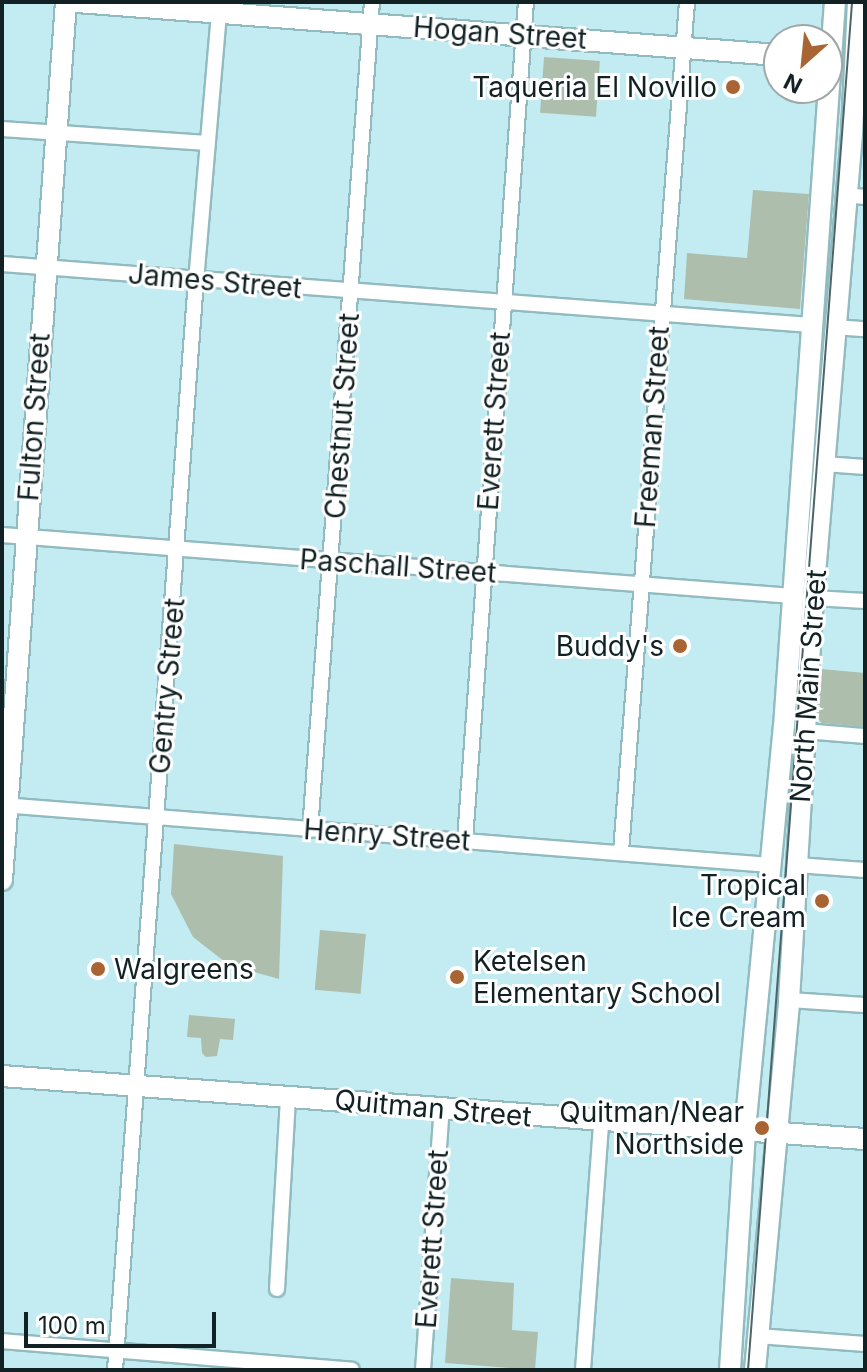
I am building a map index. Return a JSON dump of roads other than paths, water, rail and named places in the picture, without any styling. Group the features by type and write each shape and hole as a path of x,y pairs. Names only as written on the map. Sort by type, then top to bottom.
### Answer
{"main road":[{"name":"Fulton Street","path":"2,880 66,2"},
{"name":"Hogan Street","path":"77,2 220,8 372,24 763,54"},
{"name":"North Main Street","path":"833,24 835,2"},
{"name":"North Main Street","path":"730,1370 745,1130 771,865 803,597 824,464 834,327 855,196 861,61 858,2"},
{"name":"North Main Street","path":"755,1370 789,1000 805,731 803,597 811,325 826,104"},
{"name":"Quitman Street","path":"2,1076 865,1139"}],"street":[{"name":"Chestnut Street","path":"310,830 372,2"},
{"name":"Everett Street","path":"465,840 501,302 526,2"},
{"name":"Freeman Street","path":"621,852 660,314 687,2"},
{"name":"Gentry Street","path":"115,1370 196,280 220,8"},
{"path":"2,129 208,143"},
{"name":"James Street","path":"2,264 811,325"},
{"path":"834,327 865,329"},
{"path":"824,464 865,467"},
{"name":"Paschall Street","path":"2,535 865,601"},
{"path":"805,731 865,736"},
{"name":"Henry Street","path":"5,806 771,865"},
{"path":"797,865 865,870"},
{"path":"789,1000 865,1005"},
{"path":"277,1289 288,1096"},
{"name":"Everett Street","path":"423,1370 442,1108"},
{"path":"583,1370 601,1122"},
{"path":"758,1336 865,1344"},
{"path":"2,1341 352,1370"}],"tram line":[{"path":"748,1370 852,2"}],"place":[{"name":"Taqueria El Novillo","path":"733,87"},
{"name":"Buddy's","path":"680,646"},
{"name":"Tropical Ice Cream","path":"822,901"},
{"name":"Walgreens","path":"98,969"},
{"name":"Ketelsen Elementary School","path":"457,977"},
{"name":"Quitman/Near Northside","path":"762,1128"}]}
